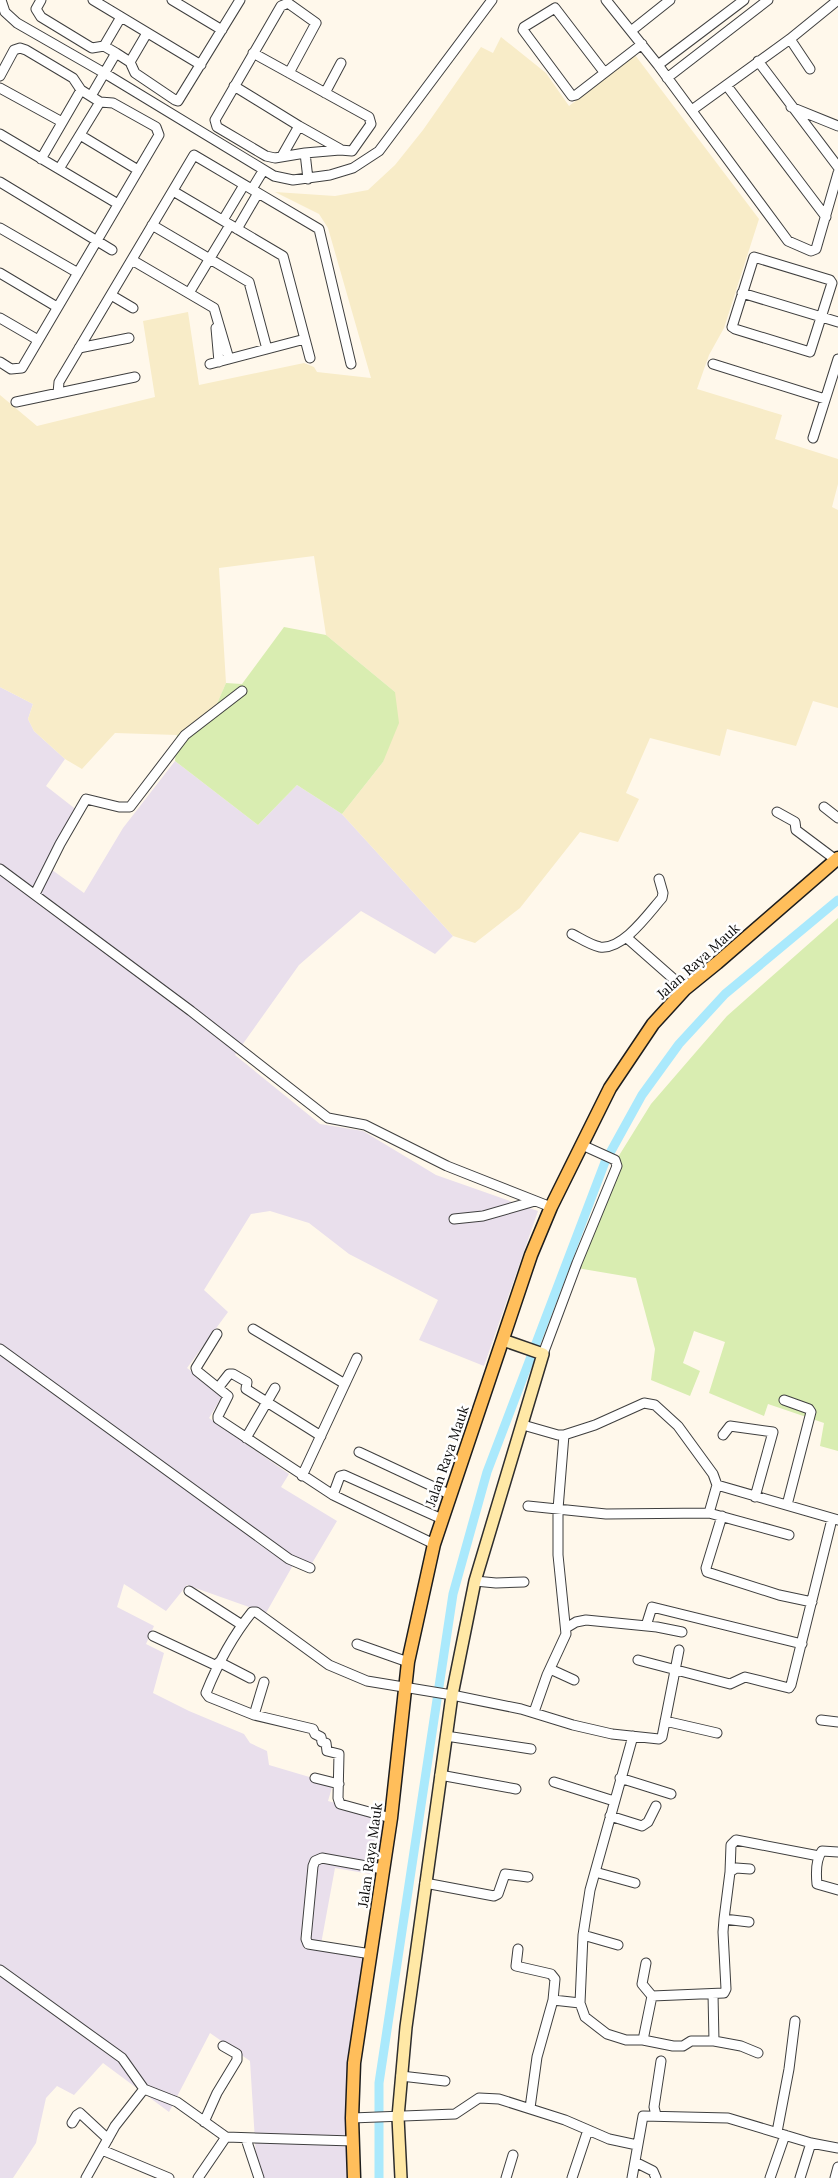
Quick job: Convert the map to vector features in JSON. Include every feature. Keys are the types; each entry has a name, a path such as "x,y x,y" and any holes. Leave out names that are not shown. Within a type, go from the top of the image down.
{"main road":[{"name":"Jalan Raya Mauk","path":"354,2178 353,2141 356,2118 354,2063 391,1818 408,1688 408,1662 434,1544 449,1494 507,1341 531,1255 551,1207 585,1146 610,1088 640,1042 670,1003 837,859"}],"street":[{"path":"1,0 5,12 17,22 263,170 293,180 308,179 353,168 379,151 492,0"},
{"path":"41,0 36,9 38,14 92,48 104,46 116,53 130,62 135,73 178,101 240,0"},
{"path":"93,0 201,66"},
{"path":"172,0 222,30"},
{"path":"606,0 692,110 788,241 814,251 838,174"},
{"path":"658,65 744,0"},
{"path":"667,78 768,0"},
{"path":"692,110 727,86 838,0"},
{"path":"631,31 665,2"},
{"path":"253,53 289,73 325,93 369,117 371,124 352,151 340,150 305,153 275,158 266,156 217,127 215,120 234,86 253,53 281,6 288,3 316,22 289,73"},
{"path":"604,72 555,8 524,27 523,30 572,96 576,96 604,72 642,44"},
{"path":"104,46 120,17"},
{"path":"130,62 147,34"},
{"path":"790,38 810,68"},
{"path":"0,76 14,50 20,48 73,78 81,90 100,102 114,103 156,127 159,131 159,135 22,368 11,369 0,362"},
{"path":"90,96 106,74 116,53"},
{"path":"758,61 838,167"},
{"path":"325,93 341,63"},
{"path":"234,86 340,150"},
{"path":"727,86 826,217"},
{"path":"0,88 62,122"},
{"path":"41,158 81,90"},
{"path":"59,169 100,102"},
{"path":"791,107 838,126"},
{"path":"282,156 299,126"},
{"path":"0,134 118,204"},
{"path":"80,135 138,170"},
{"path":"305,153 308,179"},
{"path":"58,393 59,382 194,155 319,229 351,364"},
{"path":"190,293 263,170"},
{"path":"0,182 112,250"},
{"path":"230,225 251,189"},
{"path":"172,191 283,256 310,358"},
{"path":"152,225 249,282 267,349"},
{"path":"0,228 78,273"},
{"path":"757,257 830,280 832,282 822,317 810,352 735,329 732,323 752,259 757,257"},
{"path":"132,260 214,308 229,359"},
{"path":"0,273 57,307"},
{"path":"742,293 838,322"},
{"path":"111,295 133,308"},
{"path":"214,308 214,363 305,339"},
{"path":"0,318 38,340"},
{"path":"79,348 128,338"},
{"path":"813,438 838,361"},
{"path":"713,364 826,398"},
{"path":"16,402 135,376"},
{"path":"34,894 86,799 119,807 130,806 185,735 242,691"},
{"path":"824,807 838,818"},
{"path":"777,812 795,822 796,830 837,859"},
{"path":"0,869 191,1011 328,1118 365,1125 447,1166 551,1207"},
{"path":"572,934 599,946 613,946 626,938 662,898 663,893 659,879"},
{"path":"626,938 685,989"},
{"path":"401,2178 396,2117 424,1884 446,1736 449,1694 475,1581 523,1425 540,1353 617,1166 617,1162 612,1158 585,1146"},
{"path":"454,1219 482,1216 535,1201"},
{"path":"254,1329 345,1384"},
{"path":"217,1334 196,1368 197,1371 229,1396 218,1419 333,1495 434,1544"},
{"path":"507,1341 540,1353"},
{"path":"0,1349 288,1559 310,1568"},
{"path":"302,1476 358,1358"},
{"path":"218,1388 232,1373 246,1382 246,1389 321,1436"},
{"path":"246,1438 275,1388"},
{"path":"784,1400 809,1409 811,1412 787,1504"},
{"path":"523,1425 564,1435 595,1425 630,1408 649,1403 678,1426 713,1474 717,1485 709,1513"},
{"path":"723,1435 730,1426 773,1432 755,1497"},
{"path":"534,1712 563,1642 566,1628 558,1555 558,1509 564,1435"},
{"path":"359,1452 449,1494"},
{"path":"333,1495 340,1476 344,1475 442,1518"},
{"path":"638,1660 730,1684 745,1677 789,1688 835,1520 787,1504 755,1497 717,1485"},
{"path":"528,1506 606,1514 709,1513 789,1535"},
{"path":"722,1516 706,1568 707,1572 779,1595 812,1602"},
{"path":"475,1581 496,1583 524,1582"},
{"path":"189,1592 242,1626"},
{"path":"646,1626 652,1607 802,1644"},
{"path":"391,1818 342,1805 338,1802 339,1754 327,1751 326,1743 322,1742 321,1737 315,1734 313,1729 254,1715 207,1695 206,1693 218,1664 252,1612 256,1612 329,1665 367,1681 449,1694 534,1712 573,1725 659,1739 662,1736 678,1650"},
{"path":"566,1628 576,1622 586,1620 682,1632"},
{"path":"153,1636 250,1678"},
{"path":"356,1644 408,1662"},
{"path":"550,1670 574,1680"},
{"path":"254,1715 264,1682"},
{"path":"821,1720 838,1722"},
{"path":"665,1721 717,1733"},
{"path":"446,1736 531,1750"},
{"path":"633,1736 595,1872 583,1935 580,2003 585,2017 607,2034 626,2040 643,2040 673,2046 683,2046 691,2041 714,2041 741,2046 758,2053"},
{"path":"440,1775 516,1789"},
{"path":"315,1778 339,1784"},
{"path":"620,1778 671,1794"},
{"path":"554,1782 614,1801"},
{"path":"610,1816 642,1826 648,1822 656,1806"},
{"path":"652,1996 724,1993 726,1989 724,1918 730,1872 731,1845 736,1840 819,1856"},
{"path":"838,1852 822,1851 816,1869 817,1884 838,1890"},
{"path":"371,1954 308,1944 306,1939 313,1866 315,1861 322,1858 383,1869"},
{"path":"730,1872 736,1868 750,1869"},
{"path":"595,1872 635,1883"},
{"path":"424,1884 494,1896 498,1894 506,1873 528,1877"},
{"path":"724,1918 749,1922"},
{"path":"583,1935 618,1945"},
{"path":"518,1949 516,1966 554,1975 553,2000 537,2057 530,2108"},
{"path":"646,1963 642,1984 652,1996"},
{"path":"0,1970 122,2058 144,2089 177,2102 226,2137 353,2141"},
{"path":"713,1994 714,2041"},
{"path":"643,2040 652,1996"},
{"path":"553,2000 580,2003"},
{"path":"770,2178 781,2134 796,2021"},
{"path":"204,2122 217,2093 237,2060 237,2054 223,2046"},
{"path":"656,2115 654,2107 661,2061"},
{"path":"401,2076 446,2081"},
{"path":"86,2178 115,2126 144,2089"},
{"path":"356,2118 455,2114 479,2098 499,2099 530,2108 610,2139 638,2145"},
{"path":"72,2123 80,2113 108,2139"},
{"path":"632,2178 642,2117 656,2115 728,2118 811,2143 838,2148"},
{"path":"572,2178 588,2130"},
{"path":"198,2178 226,2137"},
{"path":"246,2138 260,2178"},
{"path":"800,2178 811,2143"},
{"path":"102,2150 169,2178"},
{"path":"506,2178 513,2155"},
{"path":"635,2162 653,2171 656,2178"},
{"path":"835,2178 838,2166"}],"shaded area":[{"path":"501,37 546,73 569,106 635,55 759,219 724,328 709,355 697,389 782,415 775,439 838,459 838,484 832,507 838,510 838,708 813,701 796,746 727,729 720,756 650,738 626,793 639,799 618,842 580,832 520,908 475,943 453,936 342,814 383,762 395,692 326,635 314,556 219,568 226,683 212,715 177,735 115,733 82,769 65,759 34,731 28,719 33,704 0,687 0,395 37,426 155,397 143,321 188,312 199,385 304,363 314,367 317,372 371,378 328,228 319,214 275,192 335,196 368,190 395,165 423,130 481,47 493,53"},
{"path":"0,687 33,704 28,719 34,731 65,759 46,786 78,811 48,867 84,893 123,828 175,761 258,825 297,785 342,814 453,936 435,954 361,911 299,965 235,1055 320,1124 363,1131 436,1175 538,1211 484,1366 419,1340 438,1300 349,1254 309,1223 270,1211 251,1214 204,1290 228,1312 187,1368 223,1395 209,1418 289,1474 281,1487 337,1521 311,1565 297,1558 266,1613 187,1585 166,1611 124,1584 117,1607 154,1626 146,1644 164,1653 153,1693 189,1711 244,1734 250,1743 267,1751 269,1765 333,1784 328,1801 386,1817 376,1875 335,1868 321,1944 371,1950 349,2178 262,2178 256,2157 250,2061 210,2033 169,2112 103,2063 74,2095 57,2086 46,2098 36,2143 13,2178 0,2178"}],"green space":[{"path":"284,627 326,635 395,692 399,723 383,762 342,814 297,785 258,825 175,761 177,735 212,715 226,683 242,684"},
{"path":"838,918 838,1451 820,1446 824,1423 768,1404 764,1416 709,1393 725,1342 694,1331 683,1363 700,1371 690,1396 651,1380 655,1349 636,1278 571,1267 615,1162 651,1104 727,1016"}],"waterway":[{"path":"379,2178 379,2083 453,1594 487,1472 605,1162 642,1095 679,1044 725,994 838,900"}]}
